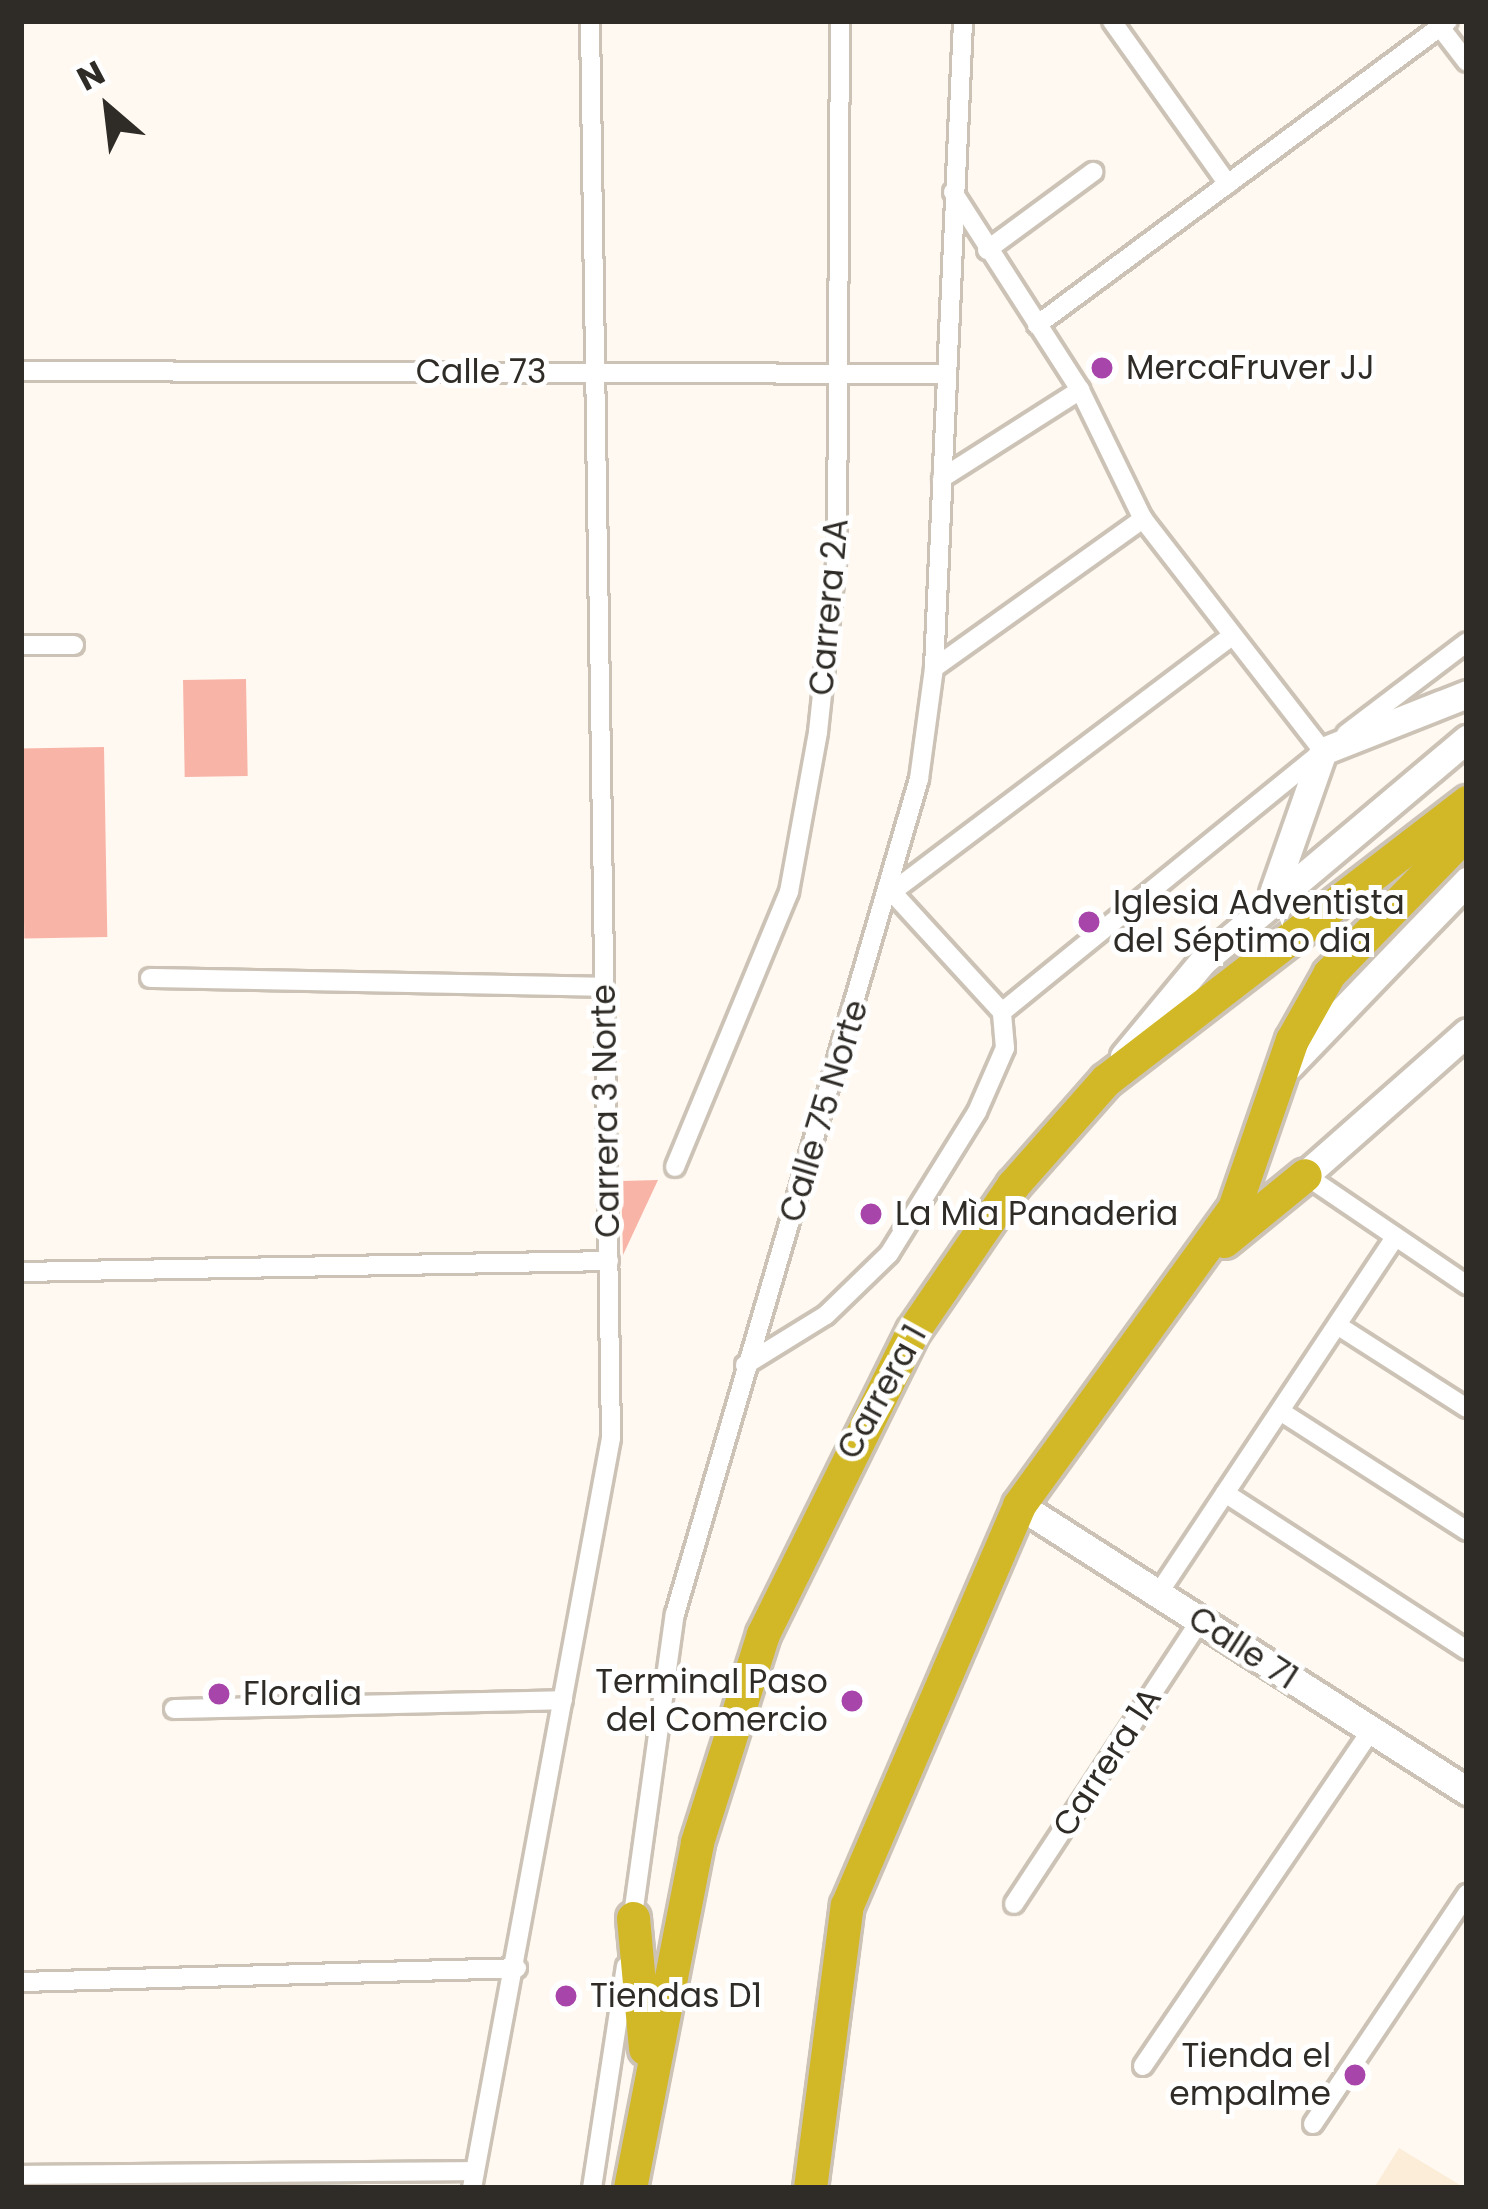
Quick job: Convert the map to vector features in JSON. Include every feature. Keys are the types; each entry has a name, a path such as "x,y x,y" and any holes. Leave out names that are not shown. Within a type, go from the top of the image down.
{"highway":[{"name":"Carrera 1","path":"630,2188 650,2104 697,1842 804,1542 913,1330 1013,1185 1106,1080 1467,802"},
{"path":"810,2186 847,1905 1018,1505 1094,1389 1200,1262 1234,1208 1278,1078 1329,974 1467,832"},
{"path":"1200,1262 1305,1175"},
{"path":"633,1918 650,2104"}],"street":[{"name":"Carrera 3 Norte","path":"474,2180 517,1968 611,1438 590,21"},
{"name":"Carrera 2A","path":"675,1167 789,892 829,646 838,374 840,21"},
{"name":"Calle 75 Norte","path":"592,2188 675,1614 745,1365 892,892 934,668 941,374 963,21"},
{"path":"1112,21 1228,184"},
{"path":"1036,326 1444,24 1467,62"},
{"path":"988,250 1093,172"},
{"path":"952,190 1080,390 1143,519 1229,638 1323,752"},
{"name":"Calle 73","path":"21,370 941,374"},
{"path":"942,478 1080,390"},
{"path":"934,668 1143,519"},
{"path":"745,1365 826,1315 889,1254 977,1112 1005,1048 1002,1012 892,892 1229,638"},
{"path":"1002,1012 1467,642"},
{"path":"21,645 74,645"},
{"path":"1323,752 1467,694"},
{"path":"1106,1080 1174,993 1265,907 1438,774 1467,739"},
{"path":"1265,907 1294,854 1323,752"},
{"path":"1278,1078 1467,881"},
{"path":"150,978 604,987"},
{"path":"1467,1032 1305,1175 1467,1285"},
{"path":"1158,1594 1395,1237"},
{"path":"21,1272 609,1261"},
{"path":"1337,1324 1467,1408"},
{"path":"1280,1411 1467,1531"},
{"path":"1225,1493 1467,1650"},
{"name":"Calle 71","path":"1018,1505 1465,1785"},
{"name":"Carrera 1A","path":"1014,1904 1200,1621"},
{"path":"174,1709 563,1700"},
{"path":"1143,2066 1371,1730"},
{"path":"1313,2124 1467,1894"},
{"path":"21,1982 517,1968"},
{"path":"21,2175 474,2180"}],"shaded area":[{"path":"246,679 248,776 185,777 183,680"},
{"path":"104,747 107,937 24,938 21,748"},
{"path":"658,1180 623,1255 621,1181"},
{"path":"1399,2148 1465,2188 1374,2188"}],"place":[{"name":"MercaFruver JJ","path":"1102,368"},
{"name":"Iglesia Adventista del Séptimo dia","path":"1089,922"},
{"name":"La Mìa Panaderia","path":"871,1214"},
{"name":"Floralia","path":"219,1694"},
{"name":"Terminal Paso del Comercio","path":"852,1701"},
{"name":"Tiendas D1","path":"566,1996"},
{"name":"Tienda el empalme","path":"1355,2075"}]}
